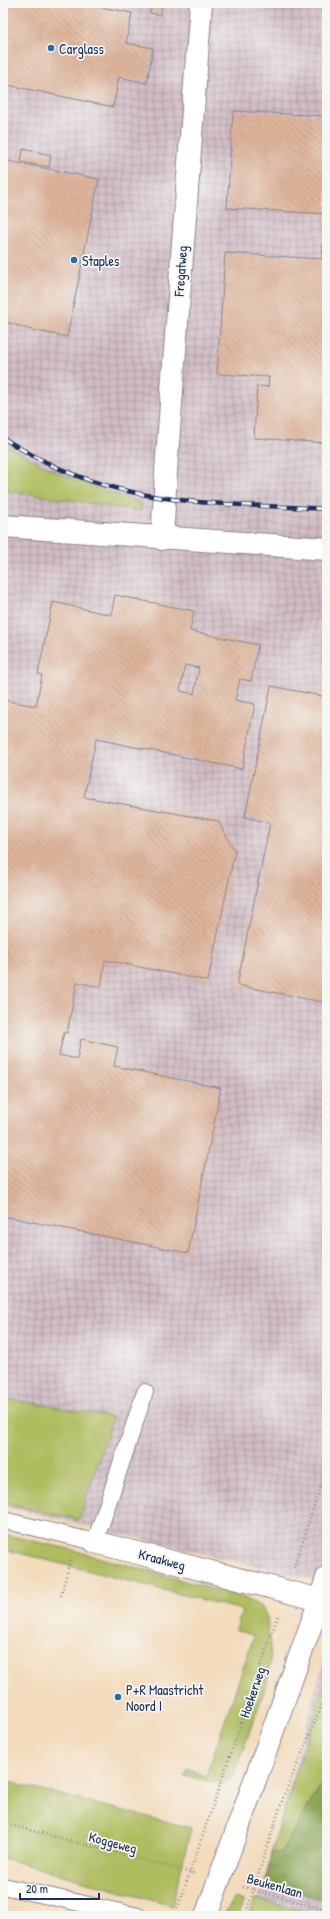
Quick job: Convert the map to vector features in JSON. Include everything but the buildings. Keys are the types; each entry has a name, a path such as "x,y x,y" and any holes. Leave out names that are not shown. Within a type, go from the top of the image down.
{"street":[{"name":"Fregatweg","path":"162,539 168,434 201,3"},
{"path":"3,526 162,539 327,549"},
{"name":"Kraakweg","path":"85,1540 324,1601"},
{"path":"206,1916 218,1880 324,1601 327,1578"}],"lane":[{"path":"85,1540 145,1392"},
{"name":"Kraakweg","path":"3,1520 85,1540"},
{"path":"3,1886 132,1915"}],"path":[{"name":"Hoekerweg","path":"174,1916 286,1592 327,1466"},
{"path":"61,1596 85,1540"},
{"path":"245,1916 252,1889 283,1798 327,1693"},
{"name":"Koggeweg","path":"3,1823 189,1871 218,1880"},
{"name":"Beukenlaan","path":"218,1880 327,1910"}],"shaded area":[{"path":"3,3 327,3 327,1583 3,1506"},
{"path":"327,1649 327,1916 254,1916"}],"green space":[{"path":"3,444 65,476 142,504 141,511 3,490"},
{"path":"3,1398 113,1417 79,1520 3,1503"},
{"path":"3,1534 69,1549 245,1598 262,1607 267,1618 271,1655 267,1683 234,1775 225,1784 184,1776 188,1768 206,1776 254,1636 236,1630 242,1610 3,1549"},
{"path":"327,1676 327,1780 324,1780 280,1854 271,1852"},
{"path":"3,1780 191,1828 172,1906 3,1858"},
{"path":"324,1780 327,1780 327,1901 266,1883 271,1852 280,1854"},
{"path":"235,1898 244,1901 239,1916 223,1916"},
{"path":"255,1898 317,1916 249,1916"}],"railway":[{"path":"3,438 45,462 74,475 104,485 144,495 222,504 327,509"}],"place":[{"name":"Carglass","path":"51,48"},
{"name":"Staples","path":"74,260"},
{"name":"P+R Maastricht Noord I","path":"118,1697"}]}
